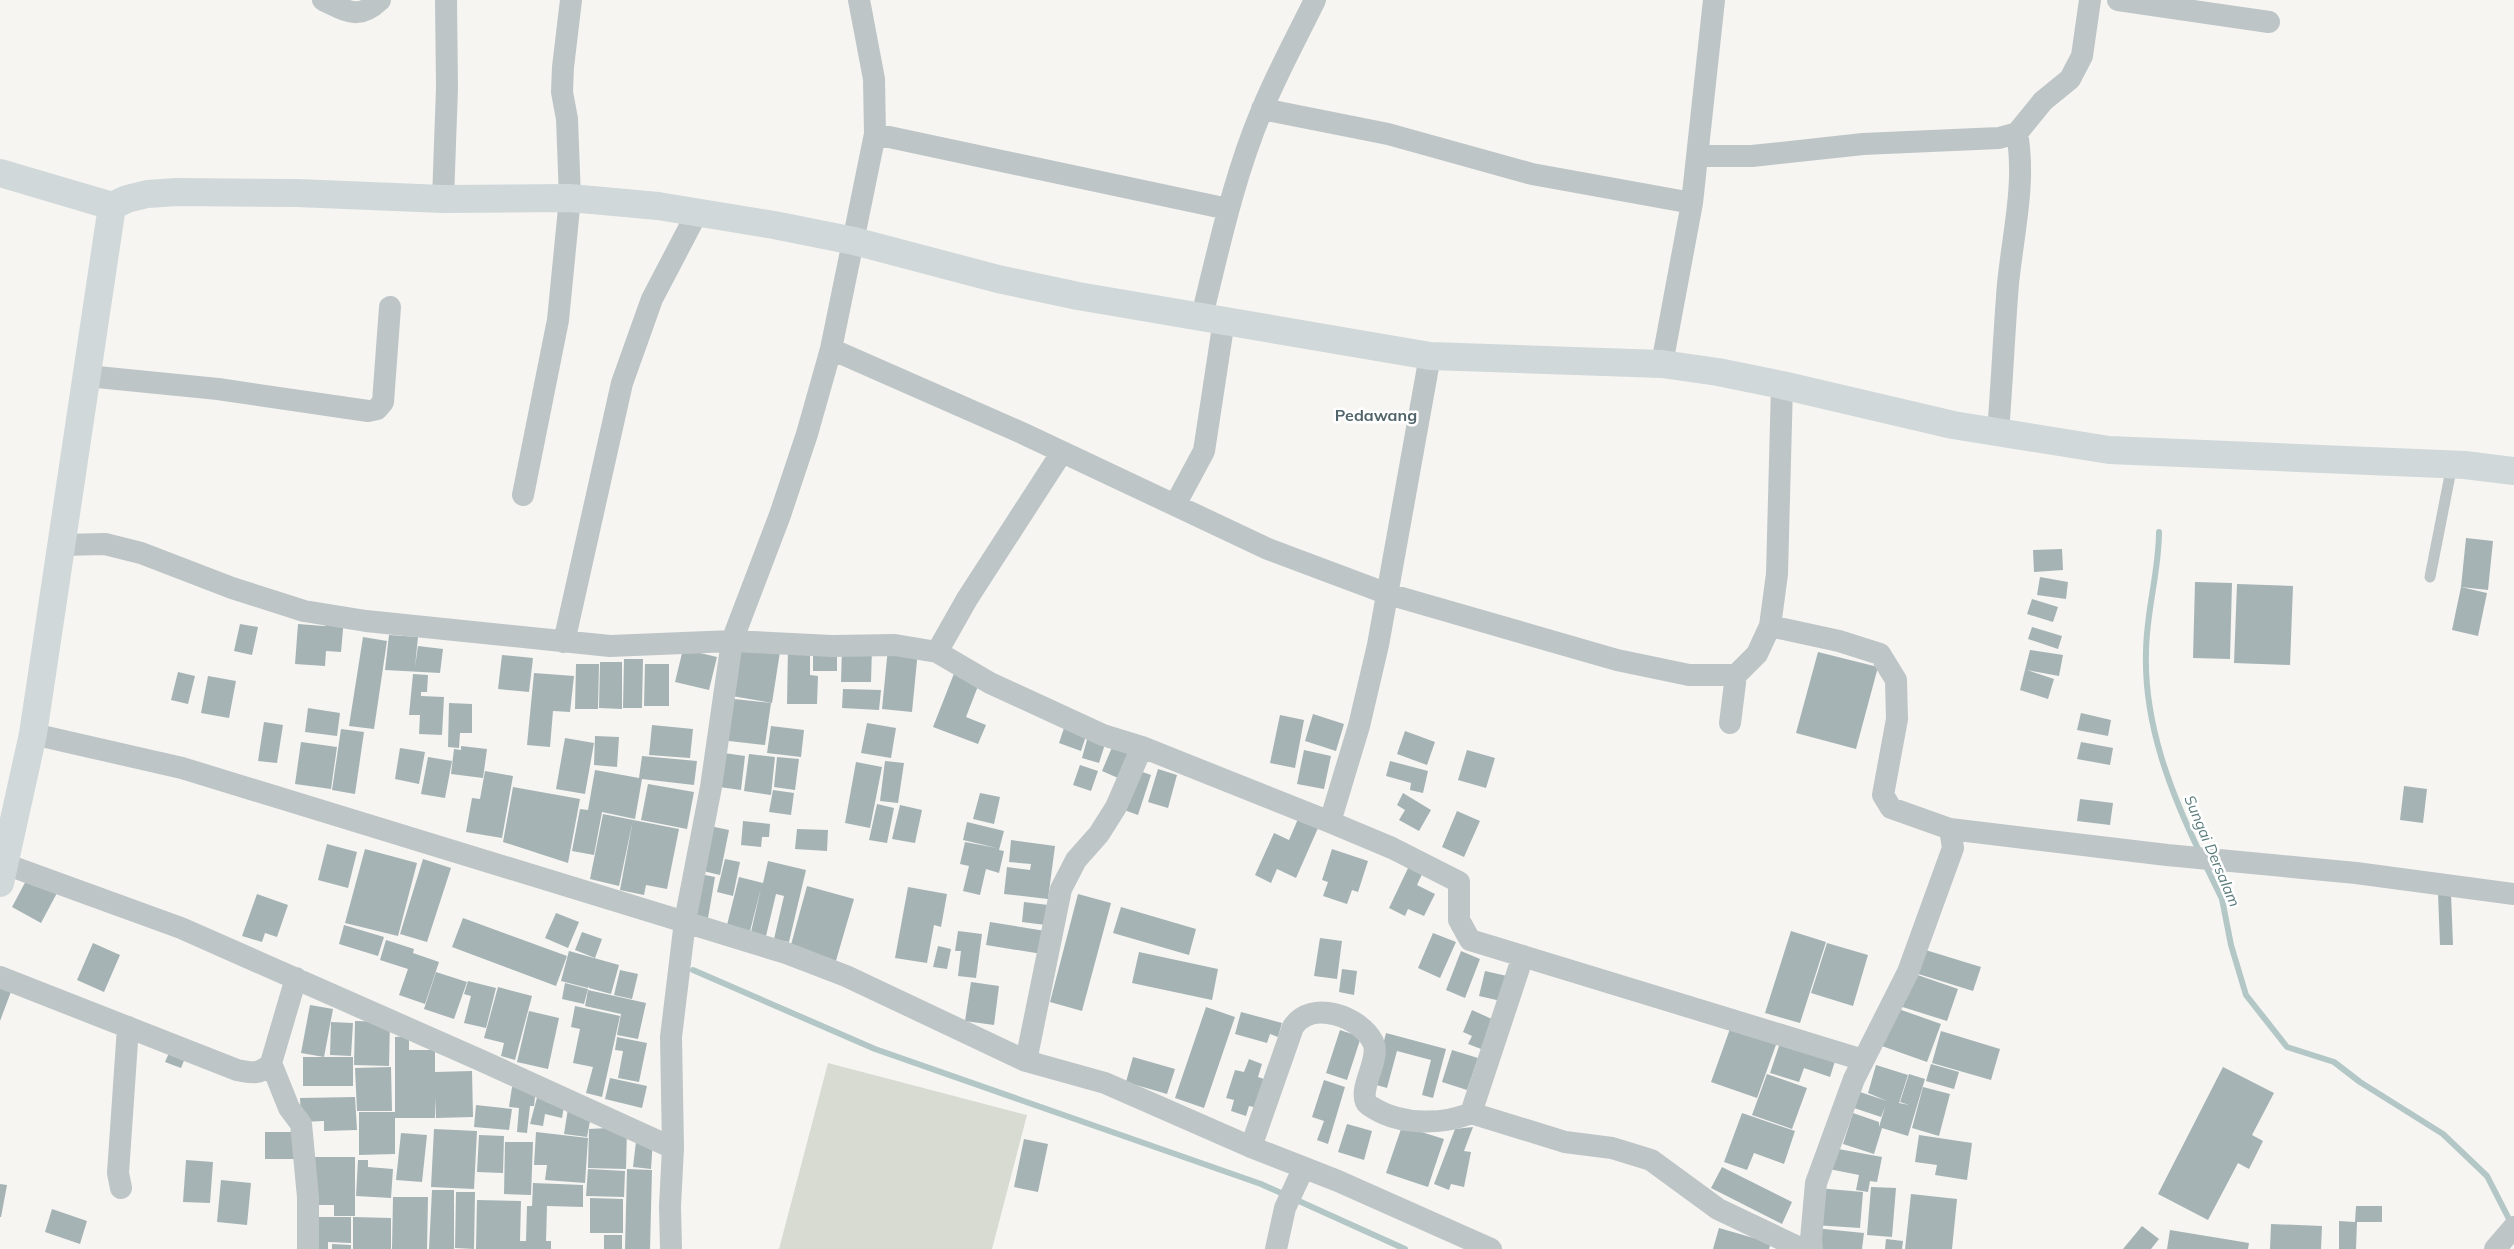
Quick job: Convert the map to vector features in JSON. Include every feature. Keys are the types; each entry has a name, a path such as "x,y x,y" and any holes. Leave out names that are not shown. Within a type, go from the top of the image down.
{"street":[{"path":"323,0 348,12 359,13 368,10 380,0"},
{"path":"443,199 446,0"},
{"path":"523,495 554,346 570,198 567,119 562,92 571,0"},
{"path":"671,1249 673,1148 671,1038 685,921 711,787 732,642 808,434 831,349 875,134 874,79 859,0"},
{"path":"1175,505 1204,451 1213,318 1228,209 1262,109 1315,0"},
{"path":"1662,364 1692,203 1714,0"},
{"path":"1698,156 1752,156 1863,144 1999,138 2017,133 2043,101 2070,79 2082,56 2090,0"},
{"path":"2118,0 2269,22"},
{"path":"1262,109 1388,134 1532,174 1692,203"},
{"path":"1998,432 2008,284 2020,190 2021,157 2017,133"},
{"path":"875,134 1228,209"},
{"path":"0,173 112,206 127,199 147,194 177,192 297,193 443,199 570,198 698,211 854,241 1069,294 1430,356 1662,364 1718,372 1782,385 1953,425 2109,450 2452,465 2514,471"},
{"path":"112,206 33,734 2,873 181,928 673,1148"},
{"path":"564,642 622,383 652,299 698,211"},
{"path":"87,376 218,389 368,411 377,409 383,402 390,307"},
{"path":"831,349 1062,452 1268,548 1388,594 1617,660 1689,675 1736,675"},
{"path":"1330,822 1359,726 1388,594 1430,356"},
{"path":"1730,723 1736,675 1757,654 1770,626 1777,574 1782,385"},
{"path":"937,652 966,599 1062,452"},
{"path":"60,545 105,544 141,553 232,588 304,611 366,620 610,646 732,642 832,646 895,645 937,652 990,683 1103,735 1142,747 1330,822 1392,848 1459,882 1459,920 1470,940 1863,1060"},
{"path":"1770,626 1839,641 1880,654 1896,680 1897,719 1883,795 1891,808 1950,829 2167,855 2356,873 2514,894"},
{"path":"33,734 182,768 786,952 846,976 1026,1061 1105,1083 1251,1147 1300,1176 1338,1181 1492,1249"},
{"path":"1026,1061 1061,889 1076,860 1099,834 1116,807 1142,747"},
{"path":"1812,1249 1811,1239 1816,1182 1863,1060 1908,972 1953,848 1950,829"},
{"path":"1471,1113 1523,956"},
{"path":"0,976 237,1070 256,1074 264,1070 271,1063 296,978"},
{"path":"1251,1147 1293,1027 1304,1015 1319,1013 1339,1016 1357,1023 1374,1044 1375,1054 1365,1097 1370,1106 1387,1116 1430,1121 1454,1118 1471,1113 1565,1142 1612,1148 1651,1160 1718,1209 1802,1249"},
{"path":"121,1188 118,1173 128,1027"},
{"path":"271,1063 289,1108 302,1124 308,1197 308,1249"},
{"path":"1276,1249 1285,1208 1300,1176"}],"lane":[{"path":"2430,577 2452,465"}],"shaded area":[{"path":"828,1063 1027,1115 992,1249 779,1249"}],"building":[{"path":"2466,538 2493,541 2488,590 2461,587"},
{"path":"2062,549 2063,570 2034,572 2033,550"},
{"path":"2040,577 2068,582 2066,599 2037,595"},
{"path":"2195,582 2232,583 2230,659 2193,658"},
{"path":"2237,584 2293,586 2290,665 2234,663"},
{"path":"2461,587 2487,593 2478,636 2452,630"},
{"path":"2032,599 2058,607 2053,622 2027,614"},
{"path":"344,618 341,652 326,651 325,666 295,664 298,624 324,626"},
{"path":"240,624 258,627 252,655 234,651"},
{"path":"2032,627 2062,636 2058,649 2028,639"},
{"path":"389,635 418,637 415,667 418,646 443,649 440,673 385,670"},
{"path":"363,637 387,641 374,729 349,726"},
{"path":"734,644 780,652 772,703 726,695"},
{"path":"788,647 810,647 810,675 818,676 817,704 787,704"},
{"path":"813,648 837,648 837,671 813,671"},
{"path":"842,648 872,648 871,682 841,682"},
{"path":"888,648 918,650 912,712 882,709"},
{"path":"683,649 717,657 709,690 675,682"},
{"path":"2030,650 2063,655 2059,676 2027,670 2054,679 2048,699 2020,690"},
{"path":"1818,652 1878,667 1856,749 1796,733"},
{"path":"502,655 533,658 529,692 498,689"},
{"path":"624,659 643,659 642,708 623,708"},
{"path":"600,662 622,662 622,709 599,708"},
{"path":"576,664 599,664 598,709 575,709"},
{"path":"645,664 669,664 669,706 644,706"},
{"path":"955,671 980,681 966,717 986,725 978,744 933,727"},
{"path":"178,672 195,676 188,704 171,700"},
{"path":"534,673 574,676 570,712 553,711 550,747 527,745"},
{"path":"413,674 428,675 427,692 421,692 421,696 444,697 442,735 419,734 420,715 409,715"},
{"path":"208,676 236,681 229,718 201,713"},
{"path":"843,689 881,690 879,710 842,708"},
{"path":"725,698 771,703 765,745 720,740"},
{"path":"449,703 472,704 472,733 460,733 459,748 448,747"},
{"path":"308,708 340,713 337,736 305,732"},
{"path":"2081,713 2111,720 2108,736 2077,730"},
{"path":"1313,714 1344,724 1336,751 1305,741"},
{"path":"1280,715 1304,720 1295,768 1270,763"},
{"path":"264,722 283,725 277,763 258,761"},
{"path":"867,723 896,728 891,758 861,753"},
{"path":"652,725 693,729 690,758 649,755"},
{"path":"771,726 804,730 801,757 767,753"},
{"path":"1064,728 1086,736 1081,751 1059,743"},
{"path":"341,729 364,732 355,794 332,790"},
{"path":"1405,731 1435,742 1427,765 1397,754"},
{"path":"595,736 619,737 617,767 594,765"},
{"path":"1088,736 1106,741 1099,763 1082,758"},
{"path":"565,738 594,743 585,794 556,789"},
{"path":"301,742 337,747 331,789 295,784"},
{"path":"2081,742 2113,748 2110,765 2077,759"},
{"path":"1113,745 1129,752 1118,778 1102,771"},
{"path":"461,746 487,749 483,778 451,774 454,749 461,750"},
{"path":"400,748 425,752 419,784 395,779"},
{"path":"1304,750 1331,756 1324,789 1297,784"},
{"path":"1467,750 1495,758 1486,788 1458,780"},
{"path":"717,752 745,756 741,790 712,786"},
{"path":"749,754 775,757 771,795 744,791"},
{"path":"642,756 697,761 694,785 642,779 635,819 602,812 594,855 572,851 580,809 588,810 595,770 639,778"},
{"path":"428,757 452,761 445,798 421,794"},
{"path":"777,757 799,759 795,790 774,787"},
{"path":"885,761 904,763 898,803 880,801"},
{"path":"1390,761 1428,771 1423,793 1410,790 1411,783 1386,776"},
{"path":"856,762 882,767 870,828 845,823"},
{"path":"1080,765 1098,771 1091,791 1073,785"},
{"path":"1158,769 1177,775 1168,808 1148,802"},
{"path":"1137,770 1151,775 1138,815 1124,810"},
{"path":"485,771 513,776 502,838 466,832 472,798 480,799"},
{"path":"648,784 694,792 687,829 641,820"},
{"path":"2404,786 2427,789 2423,823 2400,820"},
{"path":"513,787 580,799 568,863 503,842"},
{"path":"773,790 794,793 791,815 769,812"},
{"path":"980,793 1000,797 994,824 973,819"},
{"path":"1403,793 1431,810 1419,831 1399,820 1405,810 1397,805"},
{"path":"2080,799 2113,803 2110,825 2077,821"},
{"path":"877,804 894,808 887,843 869,840"},
{"path":"900,805 922,810 915,843 892,839"},
{"path":"1457,811 1480,821 1464,857 1442,847"},
{"path":"603,814 633,820 619,886 590,879"},
{"path":"1298,819 1318,828 1296,878 1277,869 1271,883 1255,875 1274,833 1289,840"},
{"path":"633,820 679,829 667,889 646,885 644,895 620,890"},
{"path":"743,821 770,824 769,837 762,837 761,847 741,845"},
{"path":"967,822 1004,831 999,850 1004,851 999,873 986,869 980,895 963,891 969,866 960,864 965,842 997,848 963,840"},
{"path":"705,825 729,830 720,875 695,869"},
{"path":"797,829 828,830 827,851 795,849"},
{"path":"1011,840 1055,846 1048,899 1004,894 1007,867 1030,870 1031,864 1009,862"},
{"path":"327,844 357,852 348,888 318,880"},
{"path":"365,849 417,863 398,936 345,923"},
{"path":"1332,849 1368,861 1358,892 1352,890 1347,904 1323,896 1328,882 1322,880"},
{"path":"423,859 451,868 427,942 400,934"},
{"path":"725,859 740,862 733,896 717,892"},
{"path":"768,861 806,870 789,942 774,939 784,896 776,894 766,936 751,932 761,888 748,939 725,933 739,877 763,883"},
{"path":"1410,864 1424,870 1417,885 1435,894 1424,916 1408,909 1405,916 1389,908"},
{"path":"695,873 715,877 708,918 687,915"},
{"path":"28,877 57,893 41,923 12,907"},
{"path":"807,886 854,899 835,964 789,952"},
{"path":"908,887 947,894 941,927 934,925 927,963 895,958"},
{"path":"2438,893 2451,893 2453,945 2440,945"},
{"path":"257,894 288,905 277,937 265,933 262,942 242,936"},
{"path":"1078,894 1111,903 1082,1011 1050,1002"},
{"path":"1024,902 1048,905 1046,925 1022,922"},
{"path":"1121,907 1196,929 1189,955 1113,933"},
{"path":"556,913 579,922 568,948 545,938"},
{"path":"463,918 567,956 556,986 452,947"},
{"path":"990,922 1045,931 1042,954 986,945"},
{"path":"344,925 384,937 378,956 339,944"},
{"path":"958,931 982,934 976,978 958,976 961,951 955,951"},
{"path":"1791,931 1826,942 1800,1023 1765,1013"},
{"path":"582,932 602,939 595,958 575,950"},
{"path":"1433,933 1456,942 1440,978 1418,968"},
{"path":"1320,938 1342,941 1337,979 1314,976"},
{"path":"386,940 414,949 413,953 439,962 425,1004 399,995 408,969 380,960"},
{"path":"93,943 120,955 104,992 77,980"},
{"path":"1827,943 1868,955 1853,1006 1811,993"},
{"path":"938,946 951,949 947,969 933,967"},
{"path":"1919,948 1981,967 1973,991 1912,972"},
{"path":"569,951 619,965 611,994 589,988 589,986 588,988 561,981"},
{"path":"1461,951 1480,959 1465,998 1446,990"},
{"path":"1139,952 1218,969 1212,1000 1132,983"},
{"path":"1342,969 1357,971 1354,995 1339,992"},
{"path":"620,970 638,974 632,999 614,995"},
{"path":"1485,971 1507,976 1501,1001 1479,996"},
{"path":"436,972 467,982 454,1019 424,1009"},
{"path":"1909,972 1958,989 1947,1021 1893,1004"},
{"path":"468,981 496,988 486,1028 464,1023 471,996 464,994"},
{"path":"971,982 999,986 994,1025 965,1021"},
{"path":"565,983 588,989 584,1004 562,999"},
{"path":"0,985 12,989 0,1021"},
{"path":"498,987 532,996 515,1060 501,1056 504,1043 484,1038"},
{"path":"588,990 646,1003 638,1039 617,1035 621,1014 585,1006"},
{"path":"310,1005 333,1009 324,1057 301,1053"},
{"path":"575,1006 620,1016 602,1097 586,1093 593,1067 573,1063 580,1029 571,1027"},
{"path":"1206,1007 1235,1017 1204,1108 1175,1098"},
{"path":"1893,1007 1941,1024 1927,1062 1879,1045"},
{"path":"1472,1010 1494,1020 1481,1049 1468,1044 1472,1036 1463,1032"},
{"path":"529,1011 559,1018 548,1069 517,1062"},
{"path":"1241,1012 1282,1023 1278,1037 1270,1034 1267,1043 1235,1034"},
{"path":"355,1021 390,1022 389,1066 354,1065"},
{"path":"331,1022 353,1023 351,1056 330,1055"},
{"path":"1731,1026 1777,1042 1757,1098 1711,1082"},
{"path":"1340,1030 1361,1037 1347,1080 1326,1073"},
{"path":"1941,1031 2000,1049 1991,1080 1932,1063"},
{"path":"1386,1033 1446,1049 1433,1098 1422,1095 1431,1060 1397,1051 1387,1088 1373,1084"},
{"path":"409,1036 409,1050 435,1050 435,1072 472,1071 473,1117 436,1118 435,1097 435,1118 395,1118 395,1154 359,1155 359,1112 395,1112 395,1037"},
{"path":"617,1037 647,1043 639,1082 618,1078 623,1051 615,1050"},
{"path":"1781,1040 1836,1058 1830,1077 1804,1068 1799,1082 1770,1073"},
{"path":"172,1046 187,1053 181,1068 165,1062"},
{"path":"1452,1050 1478,1058 1467,1090 1442,1082"},
{"path":"303,1057 353,1057 353,1086 303,1086"},
{"path":"1133,1057 1175,1069 1167,1094 1126,1082"},
{"path":"1249,1059 1262,1064 1258,1077 1267,1080 1258,1108 1249,1106 1246,1116 1231,1111 1234,1100 1226,1098 1235,1070 1244,1072"},
{"path":"1931,1064 1959,1072 1954,1089 1926,1081"},
{"path":"1876,1065 1908,1075 1899,1103 1909,1105 1900,1102 1909,1074 1925,1079 1908,1136 1882,1128 1874,1154 1843,1144 1853,1113 1879,1122 1879,1127 1885,1107 1881,1117 1845,1105 1851,1089 1887,1101 1868,1093"},
{"path":"391,1067 392,1111 357,1111 355,1068"},
{"path":"2223,1067 2274,1093 2252,1135 2263,1141 2249,1169 2238,1163 2208,1220 2158,1194"},
{"path":"1767,1074 1807,1088 1792,1129 1752,1115"},
{"path":"610,1078 647,1086 642,1108 605,1099"},
{"path":"1324,1080 1345,1087 1328,1144 1317,1140 1324,1121 1312,1117"},
{"path":"512,1087 536,1089 534,1106 530,1106 527,1133 517,1132 519,1108 509,1107"},
{"path":"1923,1087 1950,1094 1939,1136 1912,1128"},
{"path":"539,1090 565,1100 562,1118 545,1114 543,1126 530,1124"},
{"path":"355,1097 357,1130 324,1131 324,1121 301,1122 300,1098"},
{"path":"569,1102 592,1111 587,1137 564,1134"},
{"path":"476,1105 512,1109 509,1130 474,1127"},
{"path":"1742,1113 1795,1131 1784,1164 1754,1153 1747,1170 1724,1162"},
{"path":"1347,1124 1372,1131 1364,1160 1338,1152"},
{"path":"1402,1126 1444,1139 1428,1187 1386,1173"},
{"path":"627,1127 626,1169 588,1168 589,1129"},
{"path":"1473,1127 1464,1151 1471,1152 1464,1187 1451,1184 1449,1190 1434,1184 1455,1129"},
{"path":"434,1129 477,1131 474,1189 431,1187"},
{"path":"265,1132 299,1132 299,1159 265,1159"},
{"path":"536,1132 588,1138 585,1183 545,1180 547,1165 534,1165"},
{"path":"401,1133 427,1135 422,1182 396,1180"},
{"path":"637,1133 653,1139 651,1169 633,1167"},
{"path":"479,1135 504,1136 503,1173 477,1172"},
{"path":"1919,1135 1972,1143 1967,1180 1935,1175 1937,1165 1915,1162"},
{"path":"1024,1139 1048,1144 1038,1192 1014,1187"},
{"path":"505,1142 533,1142 531,1195 504,1194"},
{"path":"1833,1148 1882,1157 1877,1182 1870,1181 1868,1192 1856,1190 1859,1175 1829,1169"},
{"path":"310,1157 355,1157 355,1216 334,1216 334,1205 318,1205"},
{"path":"186,1160 213,1162 210,1203 183,1202"},
{"path":"358,1160 368,1160 368,1167 393,1169 391,1198 356,1196"},
{"path":"1722,1167 1792,1202 1782,1224 1711,1188"},
{"path":"588,1169 625,1171 624,1197 586,1196"},
{"path":"627,1169 652,1170 650,1249 625,1249"},
{"path":"221,1180 251,1183 247,1225 217,1222"},
{"path":"533,1183 583,1185 583,1207 547,1206 546,1241 551,1241 551,1249 476,1249 477,1200 521,1201 520,1241 526,1241 527,1206 532,1206"},
{"path":"0,1184 7,1185 1,1217 0,1217"},
{"path":"1871,1187 1896,1188 1892,1237 1867,1235"},
{"path":"1817,1188 1863,1192 1860,1228 1814,1225"},
{"path":"432,1190 454,1190 454,1249 429,1249"},
{"path":"456,1192 475,1192 474,1249 455,1248"},
{"path":"1911,1194 1957,1199 1952,1249 1905,1249"},
{"path":"393,1197 428,1197 427,1249 392,1249"},
{"path":"590,1198 623,1199 623,1233 590,1233"},
{"path":"2356,1206 2382,1206 2382,1222 2357,1222 2356,1249 2339,1249 2339,1221 2355,1222"},
{"path":"52,1209 87,1221 80,1244 45,1232"},
{"path":"310,1217 351,1217 351,1243 328,1242 328,1249 310,1249"},
{"path":"353,1217 391,1218 391,1249 353,1249"},
{"path":"2271,1224 2322,1226 2321,1249 2270,1249"},
{"path":"2142,1226 2159,1239 2151,1249 2123,1249"},
{"path":"1719,1228 1771,1243 1769,1249 1713,1249"},
{"path":"1814,1228 1864,1233 1862,1249 1817,1249"},
{"path":"2170,1230 2249,1243 2248,1249 2167,1249"},
{"path":"604,1235 622,1235 622,1249 604,1249"},
{"path":"1886,1239 1903,1241 1902,1249 1885,1249"},
{"path":"332,1244 351,1245 351,1249 332,1249"}],"waterway":[{"name":"Sungai Dersalam","path":"2159,532 2146,653 2149,705 2154,731 2169,781 2200,853"},
{"name":"Sungai Dersalam","path":"2205,864 2222,899 2231,945 2246,995 2287,1047 2334,1062 2360,1082 2443,1134 2487,1176 2512,1225"},
{"path":"693,970 875,1049 1261,1184 1405,1249"}],"district":[{"name":"Pedawang","path":"1376,415"}]}
